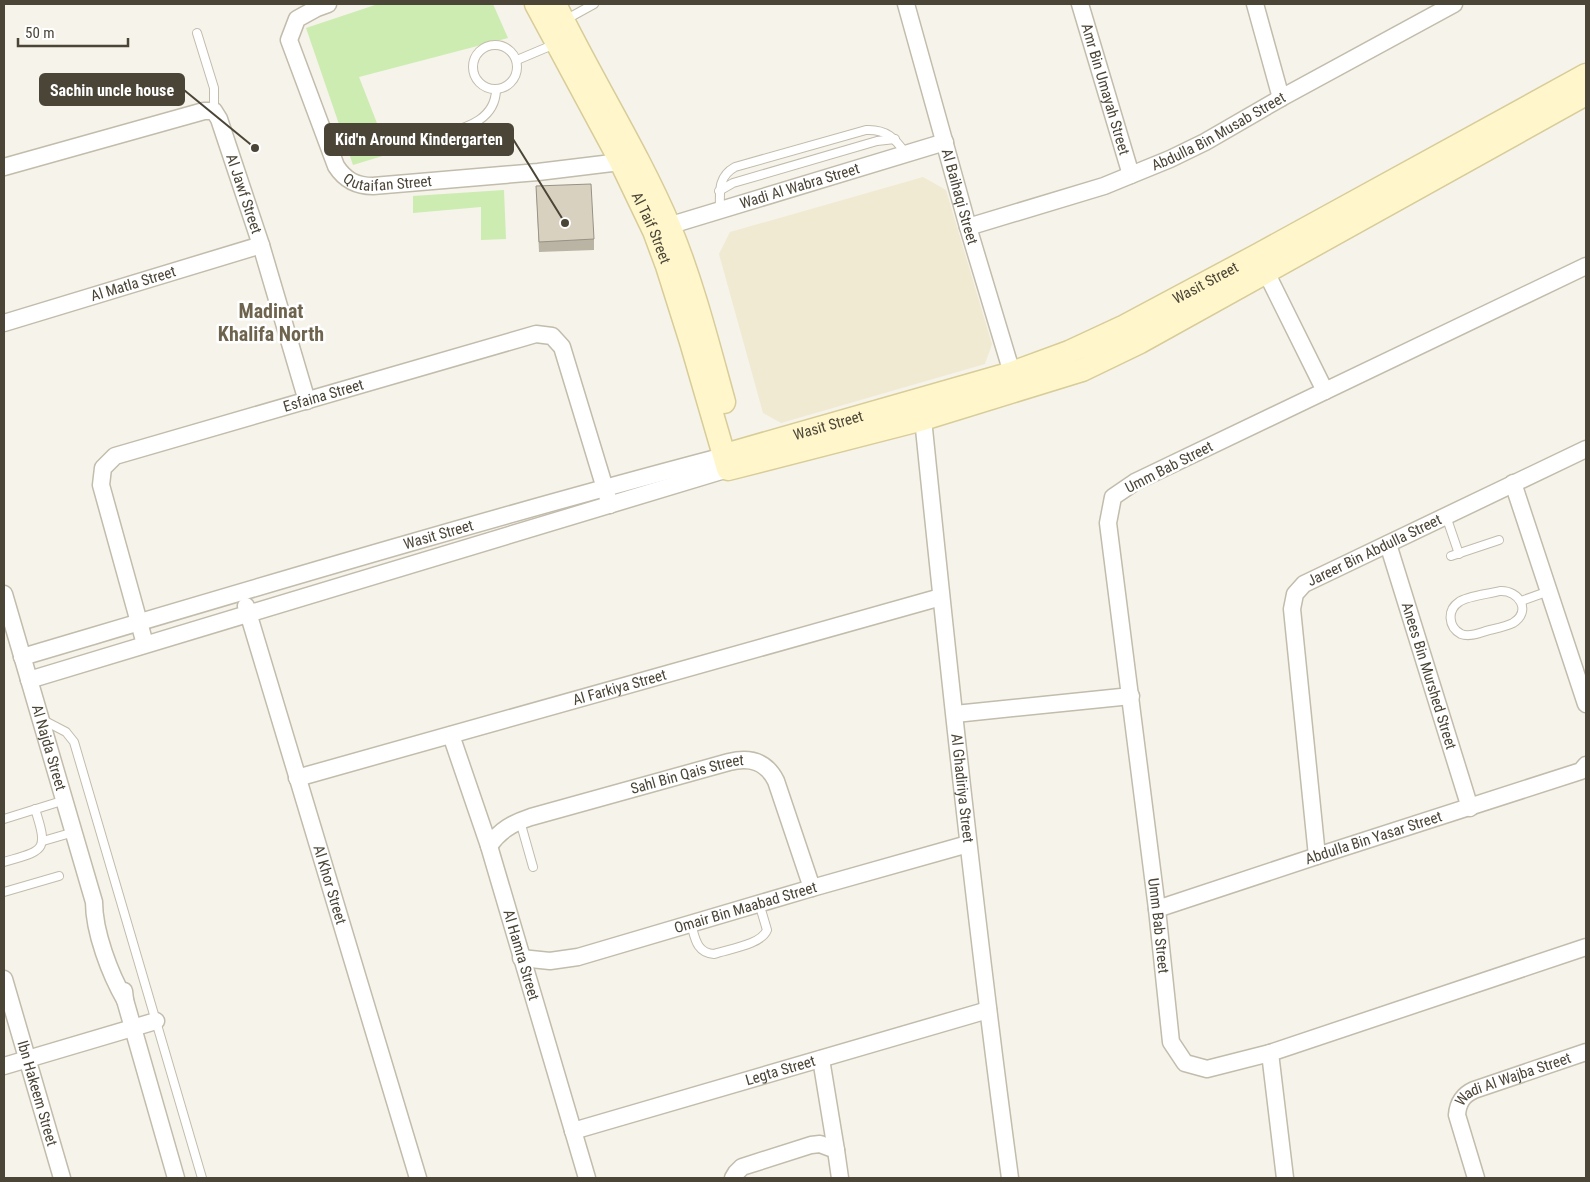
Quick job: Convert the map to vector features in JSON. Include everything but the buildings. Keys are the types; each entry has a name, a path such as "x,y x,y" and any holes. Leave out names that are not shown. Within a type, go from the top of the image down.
{"street":[{"name":"Qutaifan Street","path":"328,4 297,19 289,40 336,166 348,179 364,186 373,186 538,172 602,164 626,155"},
{"name":"Al Taif Street","path":"536,4 557,43 626,155"},
{"name":"Al Baihaqi Street","path":"906,4 968,227 1014,381"},
{"name":"Amr Bin Umayah Street","path":"1080,4 1131,175"},
{"path":"1256,4 1282,98"},
{"name":"Abdulla Bin Musab Street","path":"968,227 1104,186 1205,142 1436,8 1454,4"},
{"name":"Al Taif Street","path":"559,13 661,229 667,266 691,342 733,461"},
{"name":"Wasit Street","path":"1262,263 1586,75"},
{"name":"Wasit Street","path":"22,657 242,591 604,488 733,461 919,410 1014,381 1069,352 1262,263 1586,94"},
{"path":"4,167 204,111 214,111"},
{"name":"Al Jawf Street","path":"214,111 219,119 262,245 307,401"},
{"name":"Wadi Al Wabra Street","path":"661,229 945,142"},
{"name":"Al Matla Street","path":"4,322 262,245"},
{"path":"1262,263 1325,391"},
{"name":"Umm Bab Street","path":"1586,266 1135,482 1113,497 1108,523 1157,909 1171,1042 1185,1063 1207,1069 1270,1053 1586,948"},
{"name":"Esfaina Street","path":"145,644 101,485 103,468 115,456 536,334 552,336 562,347 610,504"},
{"name":"Al Ghadiriya Street","path":"919,410 955,714 968,844 1010,1178"},
{"name":"Jareer Bin Abdulla Street","path":"1317,856 1292,609 1295,594 1304,584 1586,449"},
{"name":"Wasit Street","path":"29,680 610,504 733,461"},
{"path":"1512,483 1586,704"},
{"name":"Anees Bin Murshed Street","path":"1388,544 1470,808"},
{"name":"Al Khor Street","path":"242,591 418,1178"},
{"name":"Al Najda Street","path":"4,594 94,902 108,930 120,971 125,1000 176,1178"},
{"name":"Al Farkiya Street","path":"298,778 941,597"},
{"path":"955,714 1131,696"},
{"name":"Al Hamra Street","path":"451,735 489,846 587,1178"},
{"name":"Sahl Bin Qais Street","path":"489,846 502,831 520,821 734,761 749,759 766,766 776,781 812,888"},
{"name":"Abdulla Bin Yasar Street","path":"1157,909 1581,771 1586,765"},
{"name":"Omair Bin Maabad Street","path":"521,958 550,961 578,958 759,903 968,844"},
{"name":"Ibn Hakeem Street","path":"4,979 26,1060 62,1178"},
{"name":"Legta Street","path":"573,1131 988,1010"},
{"path":"4,1066 156,1021"},
{"name":"Wadi Al Wajba Street","path":"1476,1178 1457,1115 1457,1108 1463,1096 1474,1090 1586,1052"},
{"path":"1270,1053 1285,1178"},
{"path":"821,1059 840,1178"},
{"path":"733,1178 742,1167 811,1145 820,1144 836,1150"}],"lane":[{"path":"559,13 594,4"},
{"path":"197,33 214,88 214,111"},
{"path":"517,60 557,43"},
{"path":"496,45 504,47 512,52 517,60 516,76 504,88 488,89 480,84 475,77 474,59 487,46 496,45"},
{"path":"431,138 480,121 491,111 496,90"},
{"path":"720,210 720,192 723,177 735,167 866,130 883,131 895,138 906,154"},
{"path":"720,192 733,183 877,141 895,138"},
{"path":"1446,516 1455,555 1499,540"},
{"path":"1508,590 1516,594 1521,601 1522,610 1519,618 1512,623 1473,635 1462,634 1454,628 1450,618 1452,608 1460,601 1500,591 1508,590"},
{"path":"1521,601 1548,591"},
{"path":"41,719 66,732 74,742 202,1178"},
{"path":"4,819 65,800"},
{"path":"4,862 38,850 43,841 43,833 35,809"},
{"path":"520,821 533,867"},
{"path":"43,841 74,832"},
{"path":"4,892 59,876"},
{"path":"691,924 696,943 699,948 708,953 714,954 754,942 762,938 767,930 759,903"}],"shaded area":[{"path":"923,177 946,190 992,344 985,364 781,423 763,413 719,254 730,232"}],"green space":[{"path":"378,4 493,4 508,38 359,77 389,154 353,165 306,28"},
{"path":"504,190 506,239 481,240 481,207 413,213 413,196"}],"place":[{"name":"Sachin uncle house","path":"255,148"},
{"name":"Kid'n Around Kindergarten","path":"565,223"}],"district":[{"name":"Madinat Khalifa North","path":"271,322"}]}
